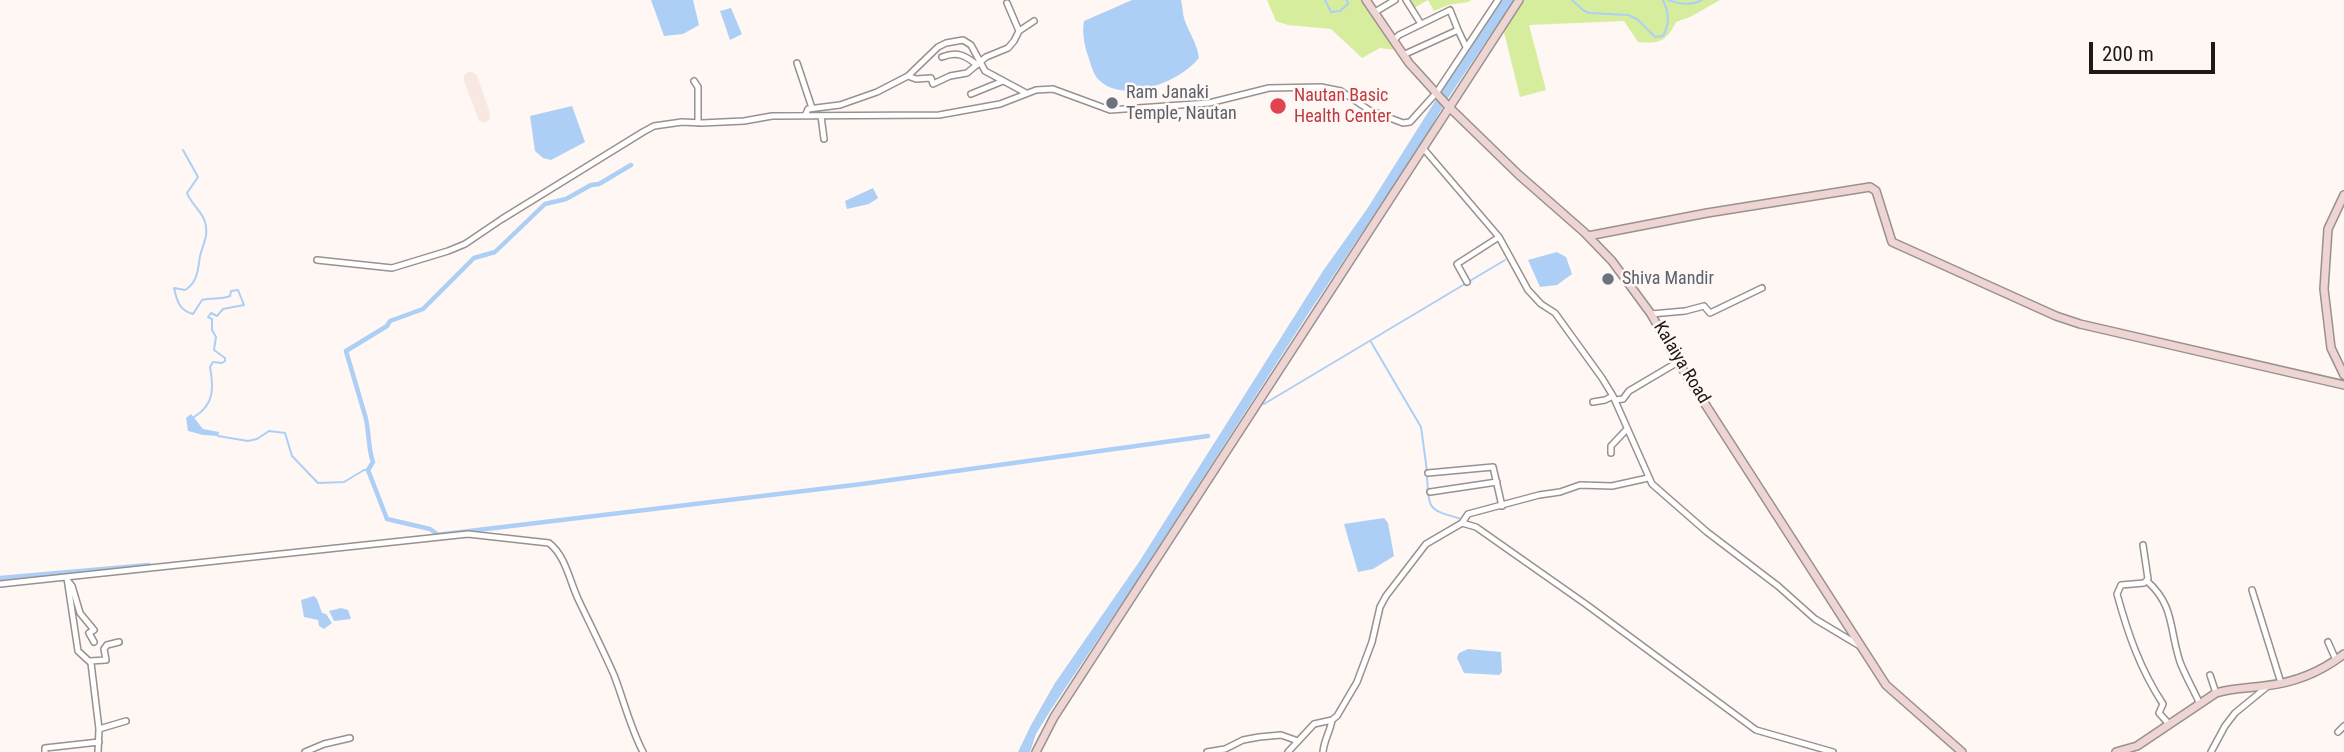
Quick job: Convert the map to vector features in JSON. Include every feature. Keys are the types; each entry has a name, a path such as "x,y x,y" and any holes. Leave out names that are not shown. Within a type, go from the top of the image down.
{"main road":[{"path":"1036,752 1054,717 1423,148 1447,104 1485,55 1519,0"},
{"name":"Kalaiya Road","path":"1367,1 1404,55 1447,104 1612,261 1651,314 1678,362 1886,685 1962,752"},
{"path":"1588,236 1707,213 1870,187 1875,191 1892,242 2056,316 2080,324 2344,385"},
{"path":"2344,195 2328,229 2324,289 2330,348 2344,375"},
{"path":"2116,752 2138,749 2199,702 2216,693 2302,678 2344,653"}],"street":[{"path":"1375,12 1395,0"},
{"path":"1406,0 1421,24"},
{"path":"317,260 392,268 448,251 465,244 654,127 682,122 744,121 772,116 939,115 1000,104 1036,90 1060,91 1110,110 1209,103 1269,88 1321,87 1340,91 1369,110 1403,123 1410,122 1437,92 1498,0"},
{"path":"1007,3 1018,31"},
{"path":"1394,40 1450,10 1466,47"},
{"path":"908,76 916,79 931,78 933,84 950,76 967,73 992,54 1008,48 1018,31 1034,21"},
{"path":"1404,55 1458,30"},
{"path":"805,116 808,109 840,105 908,76 938,47 946,43 968,41 985,71 1026,93"},
{"path":"942,57 955,53 979,64"},
{"path":"797,62 812,108"},
{"path":"694,81 698,87 698,122"},
{"path":"971,94 1003,81"},
{"path":"821,116 824,139"},
{"path":"1423,148 1499,237 1528,290 1541,304 1555,313 1593,364 1614,398 1648,478 1666,498 1778,586 1815,619 1862,647"},
{"path":"1467,282 1457,264 1499,237"},
{"path":"1651,314 1685,311 1704,306 1710,313 1762,288"},
{"path":"1593,402 1614,398 1623,400 1629,391 1678,362"},
{"path":"1611,453 1611,446 1628,429"},
{"path":"1428,473 1493,467 1502,506"},
{"path":"1288,752 1314,724 1332,720 1342,709 1357,682 1372,642 1380,607 1426,544 1468,514 1580,485 1612,486 1648,478"},
{"path":"1430,492 1497,482"},
{"path":"1463,520 1587,605 1756,730 1833,752"},
{"path":"0,584 67,579 468,534 549,543 565,568 614,677 627,717 643,752"},
{"path":"2143,545 2147,582"},
{"path":"67,579 80,612 94,630 89,633 94,642"},
{"path":"67,579 78,651 82,657 90,661 106,660 104,649 107,645 119,642"},
{"path":"2169,724 2159,713 2163,704 2145,677 2129,633 2118,594 2121,585 2147,582 2159,592 2168,609 2180,662 2199,702"},
{"path":"2252,590 2281,682"},
{"path":"2328,642 2336,660"},
{"path":"90,661 99,729 98,752"},
{"path":"2210,675 2216,693"},
{"path":"2211,752 2235,713 2268,686"},
{"path":"1323,752 1332,720"},
{"path":"99,729 126,721"},
{"path":"2337,732 2344,726"},
{"path":"1208,752 1259,737 1281,735 1298,741"},
{"path":"305,752 350,738"},
{"path":"45,752 45,748 99,743"},
{"path":"71,745 72,752"}],"shaded area":[{"path":"470,71 477,75 490,113 486,123 479,121 464,81 464,75"}],"green space":[{"path":"1267,0 1363,0 1396,50 1380,48 1362,58 1331,29 1288,25 1276,21"},
{"path":"1409,0 1428,0 1414,8"},
{"path":"1428,0 1471,0 1434,11"},
{"path":"1522,0 1720,0 1676,22 1665,38 1651,43 1638,42 1624,21 1529,25 1546,90 1520,97 1504,32"}],"water":[{"path":"651,0 693,0 699,25 683,34 664,36"},
{"path":"1132,0 1181,0 1184,18 1199,58 1190,67 1165,82 1150,88 1120,90 1107,86 1095,75 1086,49 1083,25 1084,21"},
{"path":"1499,0 1514,0 1052,708 1036,734 1030,752 1018,752 1055,683 1139,562"},
{"path":"731,8 742,34 730,40 720,11"},
{"path":"572,106 585,142 551,160 543,158 535,151 530,116"},
{"path":"873,188 878,198 869,204 847,209 845,201"},
{"path":"1557,252 1566,257 1572,274 1557,285 1540,287 1528,260"},
{"path":"191,414 203,429 219,432 218,436 188,431 186,418"},
{"path":"1384,518 1388,523 1394,556 1373,569 1358,572 1344,524"},
{"path":"314,596 322,613 326,614 332,623 324,629 319,626 318,620 304,617 301,600"},
{"path":"341,608 348,610 351,619 334,621 329,611"},
{"path":"1468,649 1501,652 1502,672 1499,675 1464,673 1457,658 1459,653"}],"waterway":[{"path":"1325,0 1331,12 1340,11 1348,4 1347,0"},
{"path":"1572,0 1589,13 1628,15 1637,19 1655,37 1663,36 1667,27 1663,0"},
{"path":"1668,0 1685,4 1702,0"},
{"path":"183,150 198,177 187,193 204,218 206,231 195,279 185,290 174,288 178,301 185,310 193,314 202,300 230,296 231,291 238,290 244,305 223,309 217,316 211,313 208,317 212,319 212,330 216,337 214,350 225,358 225,361 213,362 210,367 211,396 206,407 194,417"},
{"path":"437,534 430,529 387,519 368,470 373,462 366,418 346,351 387,326 390,321 423,309 474,258 495,252 545,204 566,199 631,165"},
{"path":"1264,404 1505,260"},
{"path":"1371,342 1421,427 1427,471"},
{"path":"218,436 248,441 269,431 285,433 292,456 318,483 344,482 368,470"},
{"path":"436,535 862,484 1208,436"},
{"path":"1427,476 1432,507 1461,519"},
{"path":"1479,526 1517,553"},
{"path":"0,578 149,565"}],"place":[{"name":"Ram Janaki Temple, Nautan","path":"1112,103"},
{"name":"Nautan Basic Health Center","path":"1278,106"},
{"name":"Shiva Mandir","path":"1608,279"}]}
